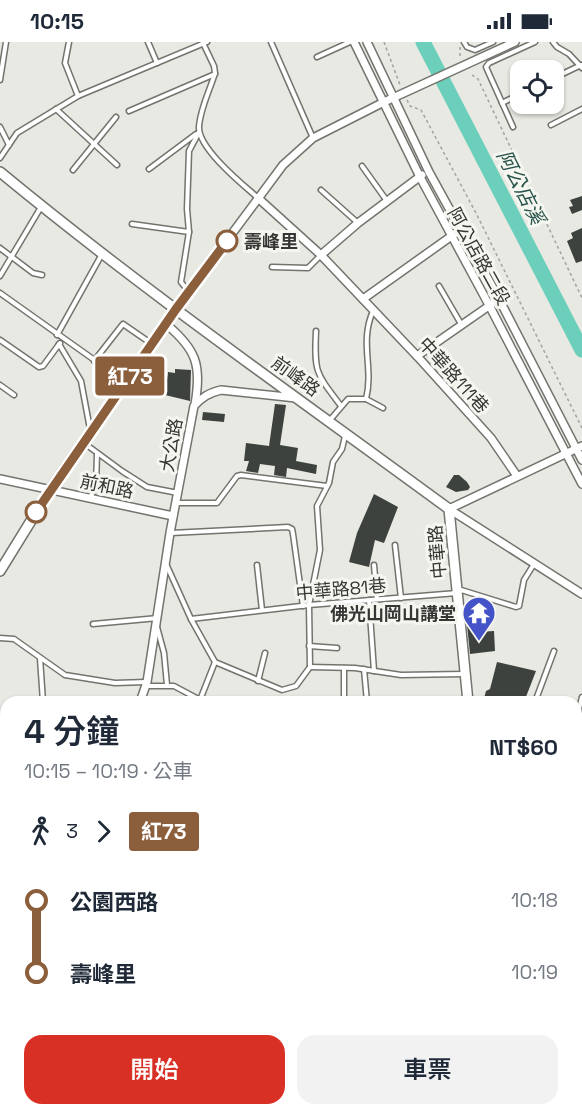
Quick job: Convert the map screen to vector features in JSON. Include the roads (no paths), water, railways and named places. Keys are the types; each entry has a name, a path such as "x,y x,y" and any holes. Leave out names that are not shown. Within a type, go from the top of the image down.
{"main road":[{"name":"前峰路","path":"0,171 41,206 176,309 449,509"},
{"path":"0,571 50,490 176,309"},
{"name":"中華路","path":"449,509 467,696"}],"street":[{"name":"阿公店路二段","path":"352,42 450,235 529,380 582,484"},
{"name":"阿公店路二段","path":"367,42 429,171 579,447 582,460"},
{"path":"176,309 283,165 313,138 404,92 471,64 514,42"},
{"path":"321,255 358,223 429,171"},
{"name":"中華路111巷","path":"258,198 321,255 363,299 491,438 518,476"},
{"path":"363,299 460,230"},
{"path":"417,357 499,299"},
{"path":"166,324 192,351 197,362 198,388 194,406"},
{"path":"529,380 538,375"},
{"name":"大公路","path":"143,696 194,406 211,392 221,390 298,398"},
{"name":"中華路","path":"449,509 579,447"},
{"name":"前和路","path":"0,478 173,516"},
{"name":"前峰路","path":"449,509 582,594"}],"lane":[{"path":"0,80 6,42"},
{"path":"69,42 65,63 78,96"},
{"path":"148,42 157,63"},
{"path":"272,42 313,138"},
{"path":"316,57 352,42"},
{"path":"464,42 467,47 475,50 493,42"},
{"path":"513,127 487,72 487,65 534,42"},
{"path":"553,42 581,66 564,74"},
{"path":"0,158 17,133 78,96 205,43 215,73 199,132 189,151 187,209 189,232 181,282 189,292"},
{"path":"129,111 215,73"},
{"path":"502,104 510,100"},
{"path":"56,109 117,165"},
{"path":"551,125 582,109"},
{"path":"73,170 116,117"},
{"path":"0,127 9,145"},
{"path":"149,169 199,132"},
{"path":"199,132 205,144 230,174 258,198"},
{"path":"362,166 387,201"},
{"path":"321,190 358,223"},
{"path":"0,276 41,206"},
{"path":"132,224 189,232"},
{"path":"0,248 33,273 42,275"},
{"path":"57,335 102,253"},
{"path":"272,267 308,268 321,255"},
{"path":"439,286 461,324"},
{"path":"0,292 57,335 81,381 91,433"},
{"path":"366,399 370,381 365,348 373,310"},
{"path":"94,361 123,324 152,345"},
{"path":"316,331 315,368 321,380 341,406"},
{"path":"0,340 39,367 43,366 61,342"},
{"path":"61,342 125,382"},
{"path":"0,385 14,395"},
{"path":"329,421 348,399 366,399 383,408"},
{"path":"165,562 191,619 215,662 282,690 292,689 310,667 309,605 320,550 317,506 327,486 333,462 342,449 346,433"},
{"path":"84,443 147,487 178,493"},
{"path":"90,498 96,486 97,453"},
{"path":"176,503 217,503 237,476 241,475 327,486"},
{"path":"170,533 288,527 292,529 303,606"},
{"path":"396,545 401,597"},
{"path":"457,591 519,606 524,580 535,564"},
{"path":"257,565 262,610"},
{"path":"374,565 377,599"},
{"name":"中華路81巷","path":"191,619 457,591"},
{"path":"369,600 374,671"},
{"path":"93,624 157,622 164,653 167,685"},
{"path":"0,638 14,639 65,675 115,682 174,686 193,696"},
{"path":"309,646 337,648"},
{"path":"537,696 554,651"},
{"path":"258,681 265,653"},
{"path":"40,658 43,696"},
{"path":"204,696 215,662"},
{"path":"310,667 364,669 401,675 465,674"},
{"path":"344,668 344,696"},
{"path":"364,669 366,696"},
{"path":"93,1116 99,1116"}],"waterway":[{"name":"阿公店溪","path":"423,42 582,350"}],"place":[{"name":"壽峰里","path":"227,241"},
{"name":"佛光山岡山講堂","path":"479,642"}]}
